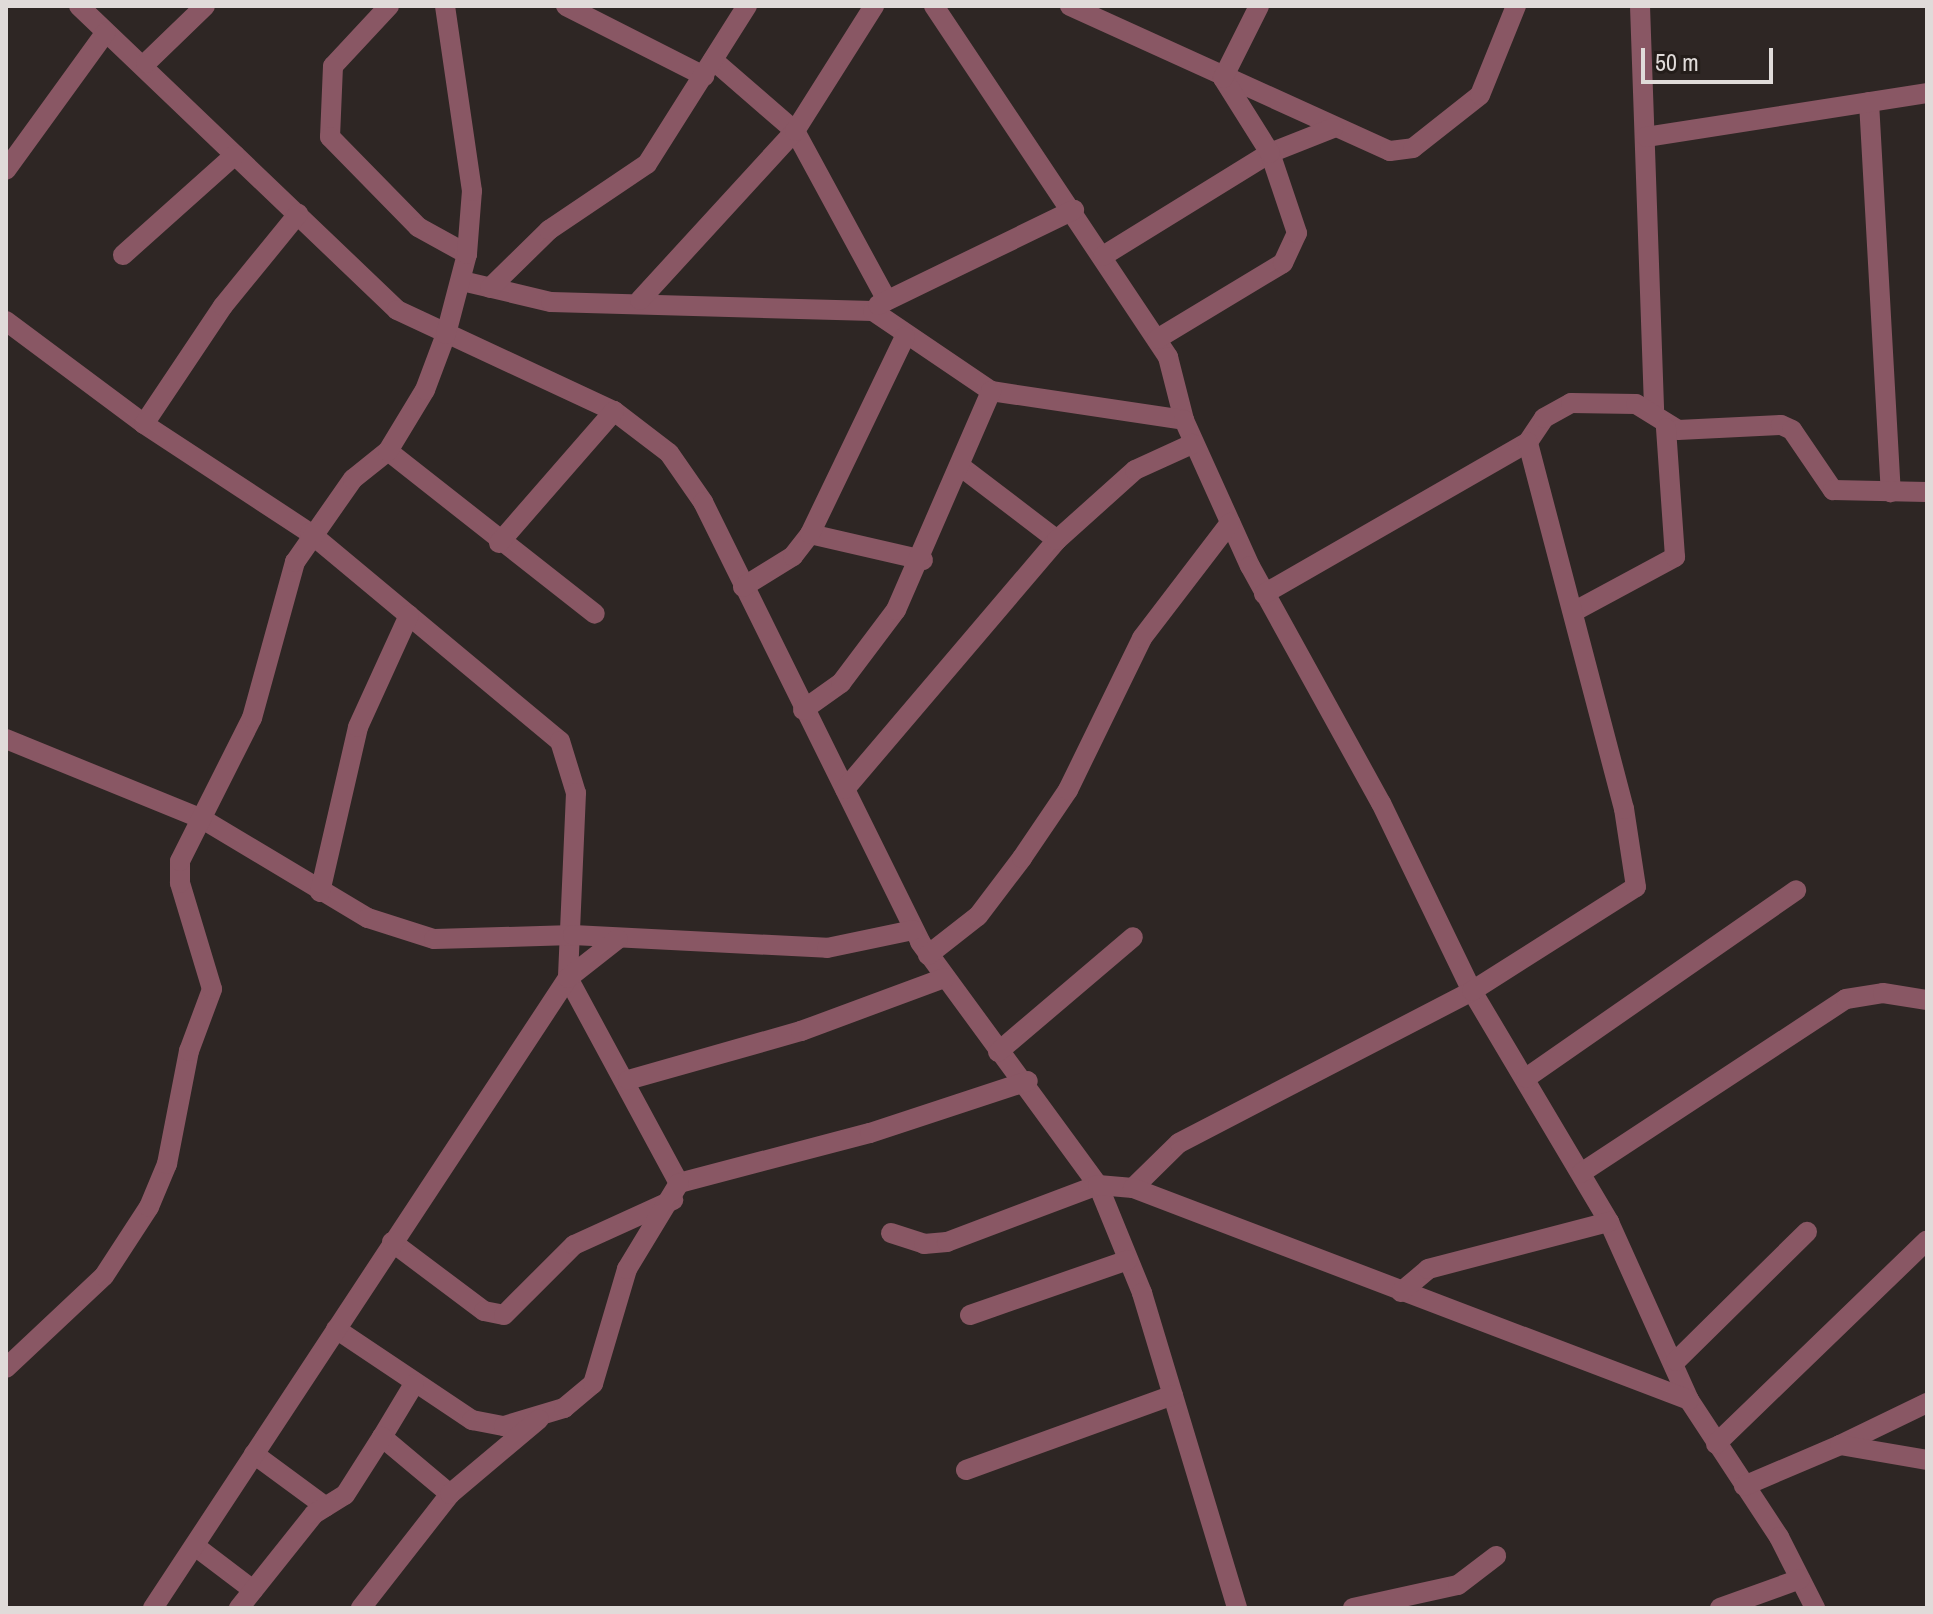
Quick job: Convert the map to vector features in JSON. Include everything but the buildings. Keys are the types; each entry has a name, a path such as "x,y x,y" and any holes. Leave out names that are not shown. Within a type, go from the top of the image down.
{"street":[{"path":"79,6 146,63 235,155 397,310 614,411 669,453 703,502 913,930 998,1052 1028,1081 1098,1185 1128,1260 1173,1395 1237,1608"},
{"path":"146,63 205,6"},
{"path":"389,6 333,66 330,137 418,227 467,254"},
{"path":"6,1368 104,1276 167,1164 189,1051 212,989 180,883 180,861 204,820 252,718 285,587 310,533 353,479 388,451 425,390 446,334 467,254 470,152 445,6"},
{"path":"566,6 709,68 795,131 879,304 905,337 991,391 1184,420"},
{"path":"490,288 549,230 647,164 747,6"},
{"path":"640,300 795,131 874,6"},
{"path":"934,6 1074,210 1157,339 1192,444 1264,594 1381,803 1472,991 1609,1222 1676,1361 1689,1400 1744,1486 1815,1608"},
{"path":"1070,6 1333,128 1390,151 1413,148 1456,121 1480,95 1516,6"},
{"path":"1223,78 1259,6"},
{"path":"1573,612 1675,557 1666,428 1654,409 1640,6"},
{"path":"6,170 106,32"},
{"path":"1157,339 1283,263 1296,221 1270,153 1223,78"},
{"path":"1646,137 1927,93"},
{"path":"1869,102 1891,492"},
{"path":"1103,256 1270,153 1333,128"},
{"path":"123,255 235,155"},
{"path":"462,281 551,302 640,300 689,310 879,304 1074,210"},
{"path":"144,424 223,306 298,214"},
{"path":"6,321 144,424 310,533 560,741 576,793 573,935 568,978 628,1080 676,1192"},
{"path":"743,587 793,556 810,534 905,337"},
{"path":"803,710 863,656 923,560 991,391"},
{"path":"1264,594 1528,442 1544,418 1571,403 1654,409"},
{"path":"499,543 614,411"},
{"path":"1666,428 1781,425 1792,430 1833,490 1927,492"},
{"path":"1133,1188 1179,1143 1472,991 1636,887 1624,809 1528,442"},
{"path":"845,789 1057,540 1135,470 1192,444"},
{"path":"388,451 499,543 595,614"},
{"path":"960,466 1057,540"},
{"path":"928,955 978,916 1022,858 1068,790 1142,638 1230,523"},
{"path":"810,534 923,560"},
{"path":"320,892 358,727 409,615"},
{"path":"6,739 204,820 320,892 434,939 573,935 827,948 913,930"},
{"path":"1526,1078 1796,890"},
{"path":"998,1052 1133,937"},
{"path":"153,1608 568,978 618,939"},
{"path":"628,1080 801,1031 944,978"},
{"path":"1581,1173 1846,999 1883,993 1927,1000"},
{"path":"392,1242 484,1311 504,1315 574,1245 676,1192 1028,1081"},
{"path":"891,1233 924,1244 947,1242 1098,1185 1133,1188 1689,1400"},
{"path":"361,1608 450,1494 546,1413 593,1384 627,1269 676,1192"},
{"path":"1401,1292 1428,1269 1609,1222"},
{"path":"1676,1361 1807,1232"},
{"path":"1716,1444 1927,1240"},
{"path":"970,1315 1128,1260"},
{"path":"336,1329 472,1420 504,1426 546,1413"},
{"path":"239,1608 326,1507 345,1495 414,1384"},
{"path":"966,1470 1173,1395"},
{"path":"1744,1486 1927,1403"},
{"path":"382,1437 450,1494"},
{"path":"1840,1445 1927,1460"},
{"path":"254,1454 326,1507"},
{"path":"195,1546 253,1590"},
{"path":"1353,1608 1458,1585 1496,1556"},
{"path":"1720,1608 1800,1579"}]}
